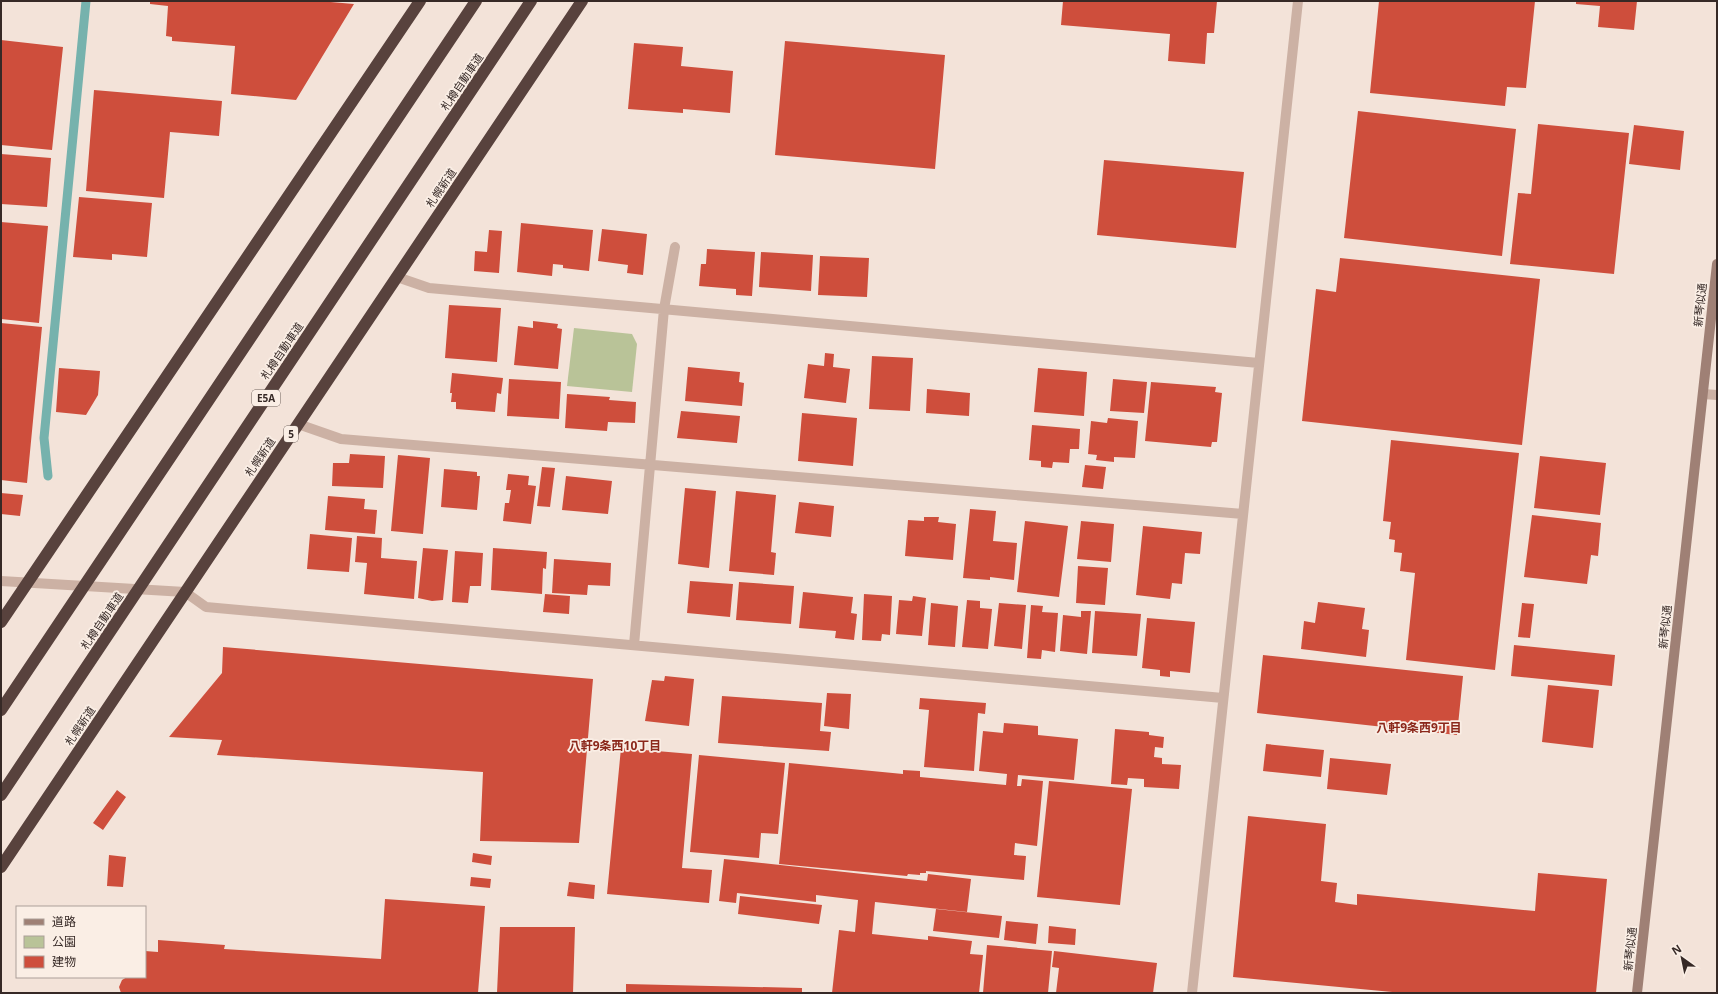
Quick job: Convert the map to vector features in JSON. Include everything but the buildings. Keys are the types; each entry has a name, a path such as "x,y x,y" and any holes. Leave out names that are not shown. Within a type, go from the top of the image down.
{"highway":[{"path":"1,622 420,1"},
{"path":"1,710 476,1"},
{"name":"札樽自動車道","path":"1,796 531,1"},
{"name":"札幌新道","path":"1,867 582,1"}],"street":[{"path":"1192,993 1298,1"},
{"path":"634,645 664,310 675,247"},
{"name":"新琴似通","path":"1637,993 1717,264"},
{"path":"397,277 429,288 1259,363"},
{"path":"1703,394 1717,395"},
{"path":"298,424 341,439 1243,514"},
{"path":"1,581 185,592 206,607 1223,698"}],"green space":[{"path":"574,328 632,334 637,344 632,392 567,386"}],"waterway":[{"path":"48,476 44,438 86,1"}],"district":[{"name":"八軒9条西9丁目","path":"1419,728"},
{"name":"八軒9条西10丁目","path":"615,746"}]}
